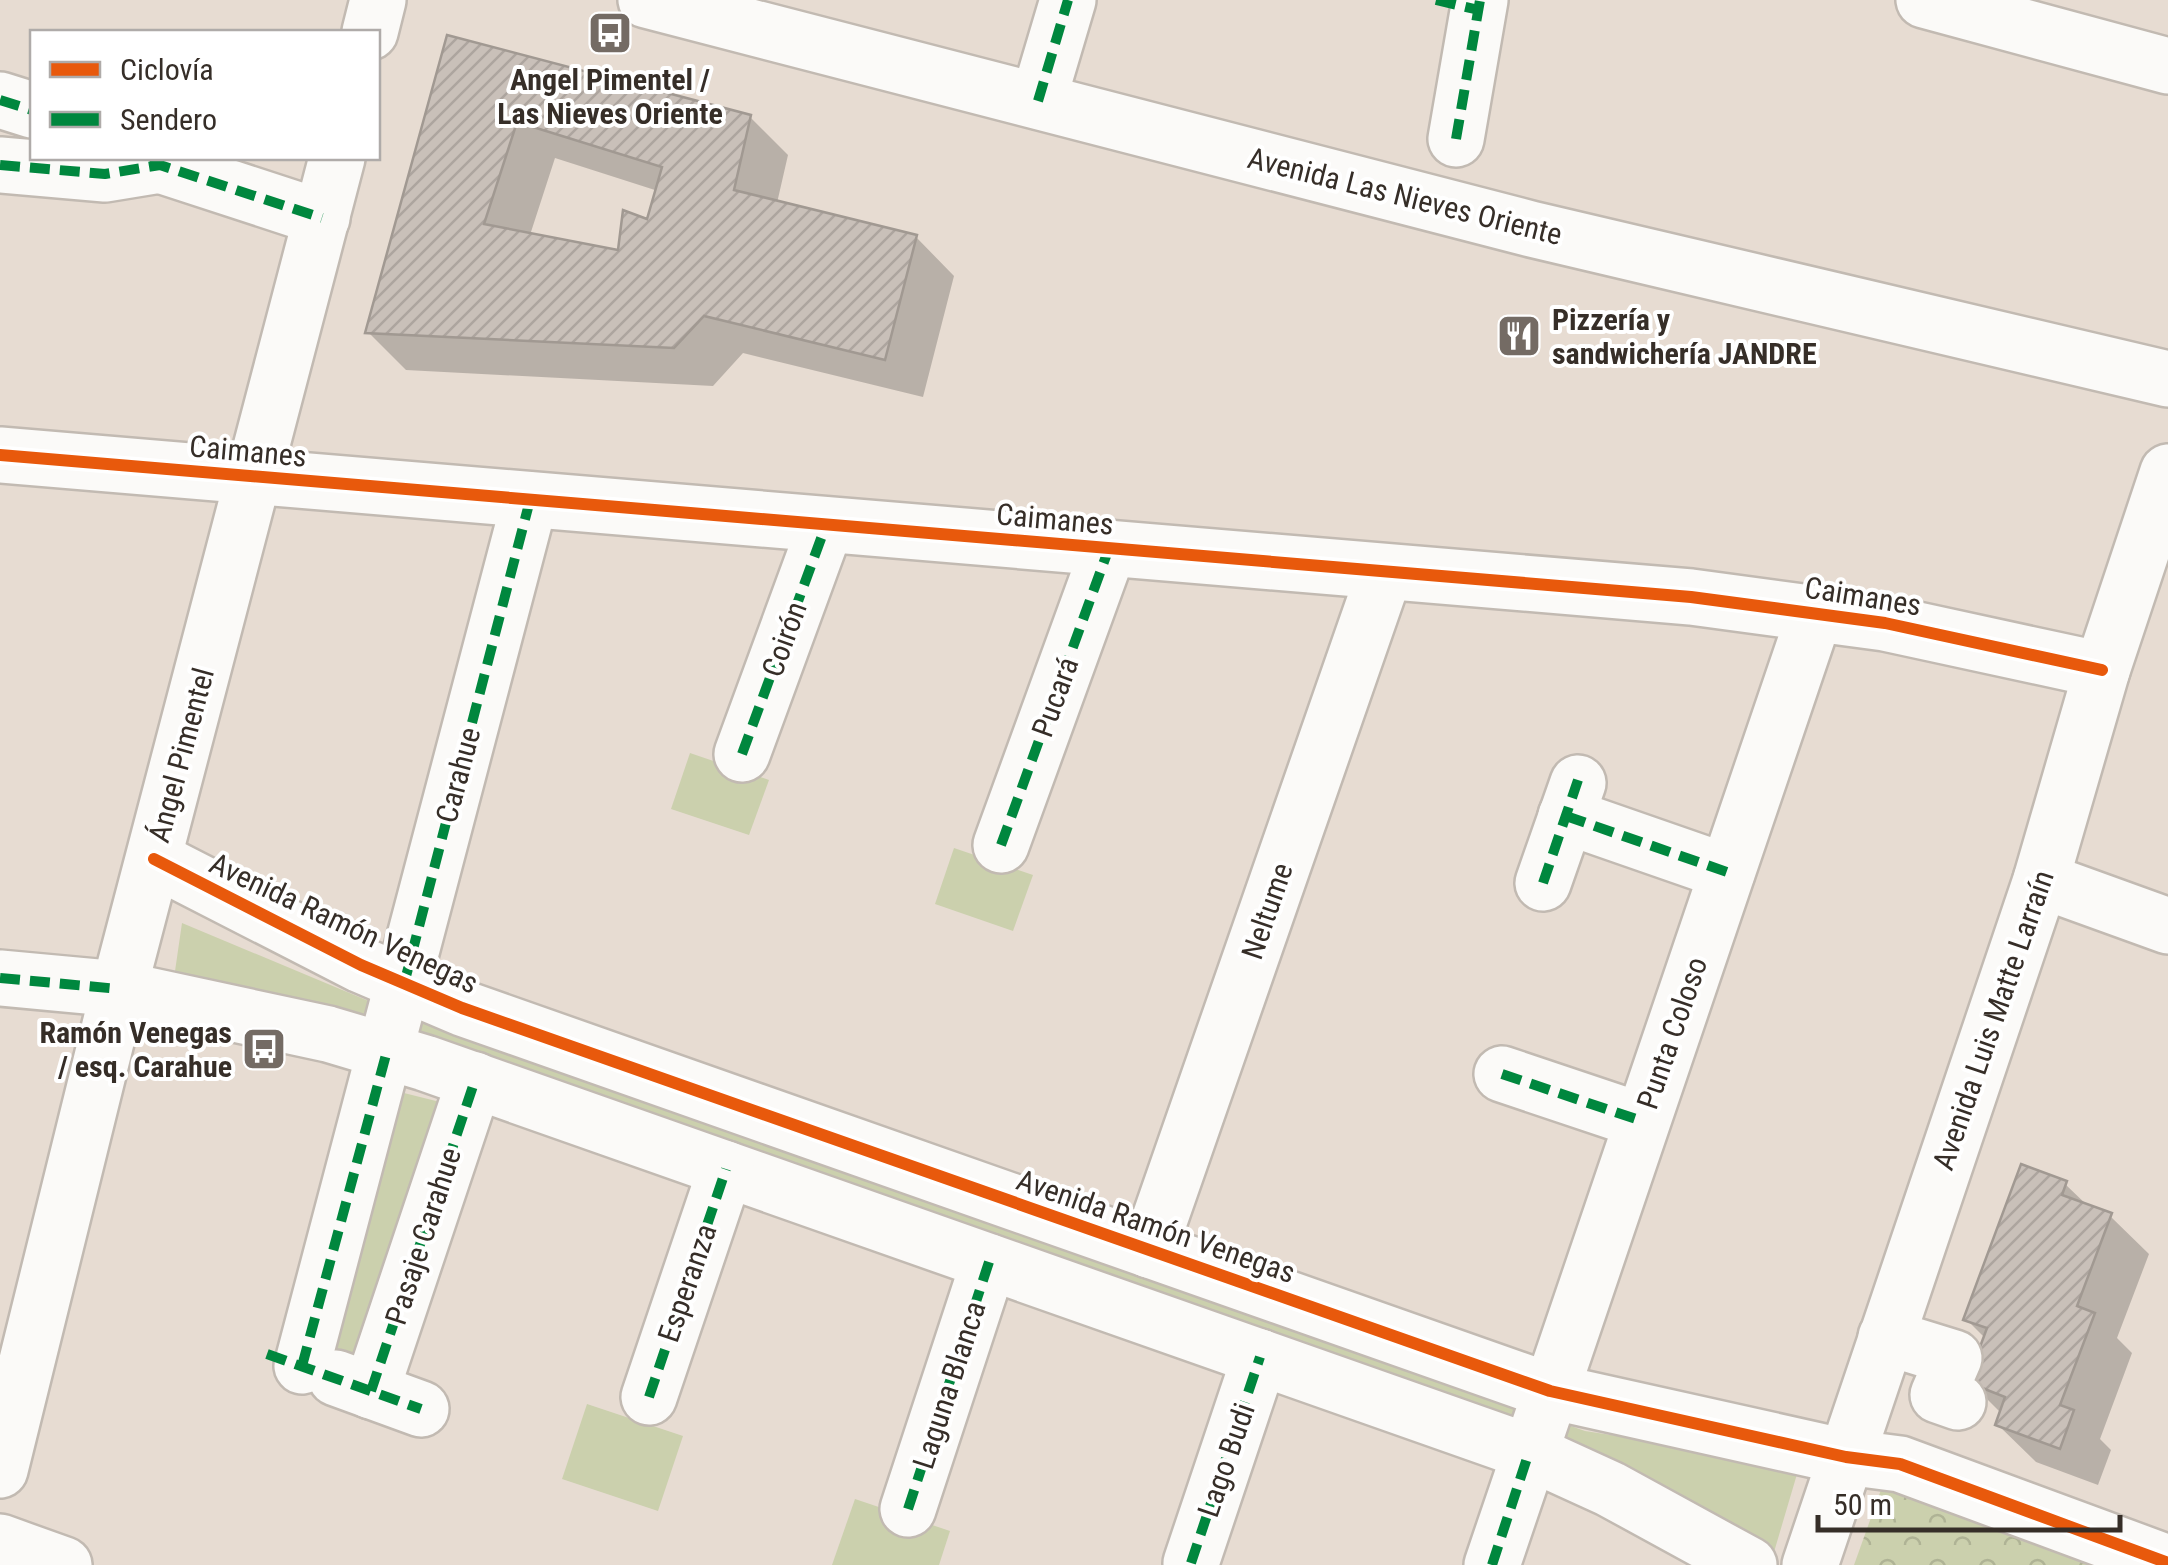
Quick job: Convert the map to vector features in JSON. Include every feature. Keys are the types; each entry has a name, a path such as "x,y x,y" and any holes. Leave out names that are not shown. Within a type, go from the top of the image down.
{"street":[{"path":"370,30 378,0"},
{"name":"Avenida Las Nieves Oriente","path":"646,0 1531,229 2168,379"},
{"path":"1038,101 1068,0"},
{"path":"1924,0 2168,66"},
{"path":"1456,140 1465,3"},
{"path":"0,100 30,109"},
{"name":"Ángel Pimentel","path":"0,1470 119,989 337,160"},
{"path":"0,165 104,174 157,161 322,218"},
{"name":"Caimanes","path":"0,455 1691,598 1952,636 2102,670"},
{"name":"Avenida Luis Matte Larraín","path":"1810,1565 2040,880 2102,670 2168,472"},
{"name":"Carahue","path":"388,1051 530,500"},
{"name":"Coirón","path":"742,754 826,525"},
{"name":"Pucará","path":"1001,846 1109,548"},
{"name":"Neltume","path":"1150,1250 1384,572"},
{"name":"Punta Coloso","path":"1492,1565 1815,614"},
{"path":"1543,884 1572,798 1727,872"},
{"name":"Avenida Ramón Venegas","path":"154,858 404,984 1550,1391 1846,1457 1900,1464 2168,1562"},
{"path":"2040,880 2168,926"},
{"path":"0,978 119,989 278,1022 388,1051 475,1080 1529,1452 1610,1489 1750,1565"},
{"name":"Pasaje Carahue","path":"388,1051 285,1360 396,1400 475,1080"},
{"path":"1502,1074 1642,1120"},
{"name":"Esperanza","path":"649,1397 726,1169"},
{"name":"Laguna Blanca","path":"908,1509 989,1262"},
{"path":"1886,1337 1954,1358 1938,1395 1958,1402"},
{"name":"Lago Budi","path":"1191,1562 1260,1357"},
{"path":"0,1542 64,1565"}],"green space":[{"path":"690,753 769,780 749,835 671,809"},
{"path":"954,848 1033,875 1013,931 935,904"},
{"path":"182,923 371,1002 1585,1431 1800,1464 1774,1552 1585,1448 366,1015 174,978"},
{"path":"404,1093 440,1102 358,1362 331,1355"},
{"path":"587,1404 683,1436 658,1511 562,1479"},
{"path":"1882,1487 2118,1565 1854,1565"},
{"path":"855,1499 950,1531 939,1565 832,1565"}],"building":[{"path":"447,35 751,115 734,190 917,235 885,360 704,316 674,348 365,333","holes":["517,122 662,167 647,219 623,210 618,250 484,224"]},
{"path":"2021,1164 2067,1181 2062,1195 2112,1213 2077,1306 2095,1313 2060,1405 2074,1410 2060,1449 1995,1425 2005,1397 1967,1382 1987,1328 1963,1320"}],"marked path":[{"path":"1038,101 1068,0"},
{"path":"1436,0 1479,10"},
{"path":"1456,139 1480,0"},
{"path":"0,100 30,109"},
{"path":"155,160 160,165 322,218"},
{"path":"0,165 105,174 160,165"},
{"path":"404,984 530,500"},
{"path":"742,754 826,525"},
{"path":"1001,845 1109,548"},
{"path":"1543,883 1578,780"},
{"path":"1566,816 1727,872"},
{"path":"0,978 119,989"},
{"path":"302,1366 387,1051"},
{"path":"1502,1074 1642,1121"},
{"path":"371,1391 475,1080"},
{"path":"649,1397 726,1169"},
{"path":"908,1509 989,1262"},
{"path":"267,1354 421,1409"},
{"path":"1191,1563 1260,1357"},
{"path":"1492,1565 1529,1452"}],"cycle path":[{"path":"0,455 1691,597 1885,623 2102,670"},
{"path":"154,859 361,965 462,1008 1550,1391 1846,1457 1900,1464 2168,1563"}],"place":[{"name":"Angel Pimentel / Las Nieves Oriente","path":"610,33"},
{"name":"Pizzería y sandwichería JANDRE","path":"1519,336"},
{"name":"Ramón Venegas / esq. Carahue","path":"264,1049"}]}
